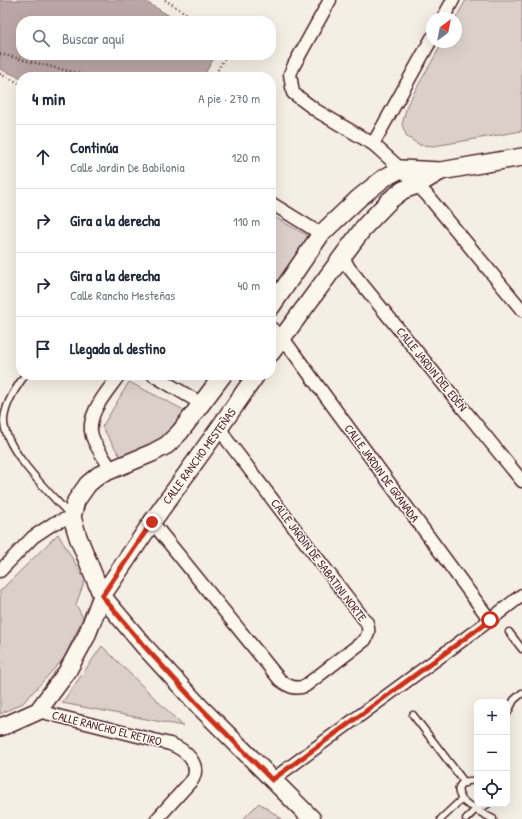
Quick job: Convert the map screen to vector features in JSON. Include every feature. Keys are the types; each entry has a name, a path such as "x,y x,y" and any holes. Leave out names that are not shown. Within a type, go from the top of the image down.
{"street":[{"path":"330,0 294,64 290,74 294,93 317,111 374,144 401,169 427,195 522,310"},
{"path":"446,12 453,0"},
{"path":"374,144 427,48"},
{"path":"276,300 321,234 359,198 384,178 401,169 441,172 522,157"},
{"path":"277,333 343,257 366,226 390,200 403,190 417,185 441,172"},
{"path":"276,205 321,234"},
{"name":"CALLE JARDIN DEL EDÉN","path":"343,257 349,268 522,481"},
{"name":"CALLE JARDIN DE GRANADA","path":"277,333 490,620"},
{"path":"111,469 92,436 90,427 94,413 116,380"},
{"path":"161,380 202,404"},
{"path":"219,380 180,432 167,445 152,453 111,469 99,475 88,484 76,501 72,517 78,537 102,596 144,646 200,707 312,819"},
{"name":"CALLE RANCHO MESTEÑAS","path":"38,711 76,658 102,596 152,522 253,380"},
{"name":"CALLE JARDIN DE SABATINI NORTE","path":"152,522 280,680 287,685 293,688 305,686 365,640 369,630 367,623 227,440 220,427"},
{"path":"0,571 33,537 54,523 72,517"},
{"path":"272,780 522,595"},
{"name":"CALLE RANCHO EL RETIRO","path":"0,727 38,711 176,746 187,753 195,768 193,779 157,819"}],"lane":[{"path":"22,380 6,408 4,419 5,430 22,462 72,517"},
{"path":"509,632 522,649"},
{"path":"510,708 514,700 522,692"},
{"path":"413,715 465,783"},
{"path":"474,781 465,783 459,791 459,802 464,809 493,819"},
{"path":"441,819 459,802"},
{"path":"466,819 485,807"}],"path":[{"path":"165,0 190,16"},
{"path":"0,54 16,58"},
{"path":"24,60 73,72"},
{"path":"217,72 223,60"},
{"path":"0,74 16,82"}],"shaded area":[{"path":"0,0 143,0 170,16 16,16 16,60 213,60 206,72 16,72 16,76 0,69"},
{"path":"466,0 522,0 522,131 434,146 420,145 407,137 402,125 407,105 440,48 462,48 462,12 459,12"},
{"path":"276,218 310,237 276,288"},
{"path":"129,382 186,411 162,441 120,456 102,427"},
{"path":"58,534 85,580 76,604 83,618 64,658 23,703 0,714 0,591"},
{"path":"102,646 183,726 62,703"},
{"path":"259,803 282,819 243,819"}],"route":[{"path":"152,522 102,596 144,646 200,707 272,780 490,620"}]}
